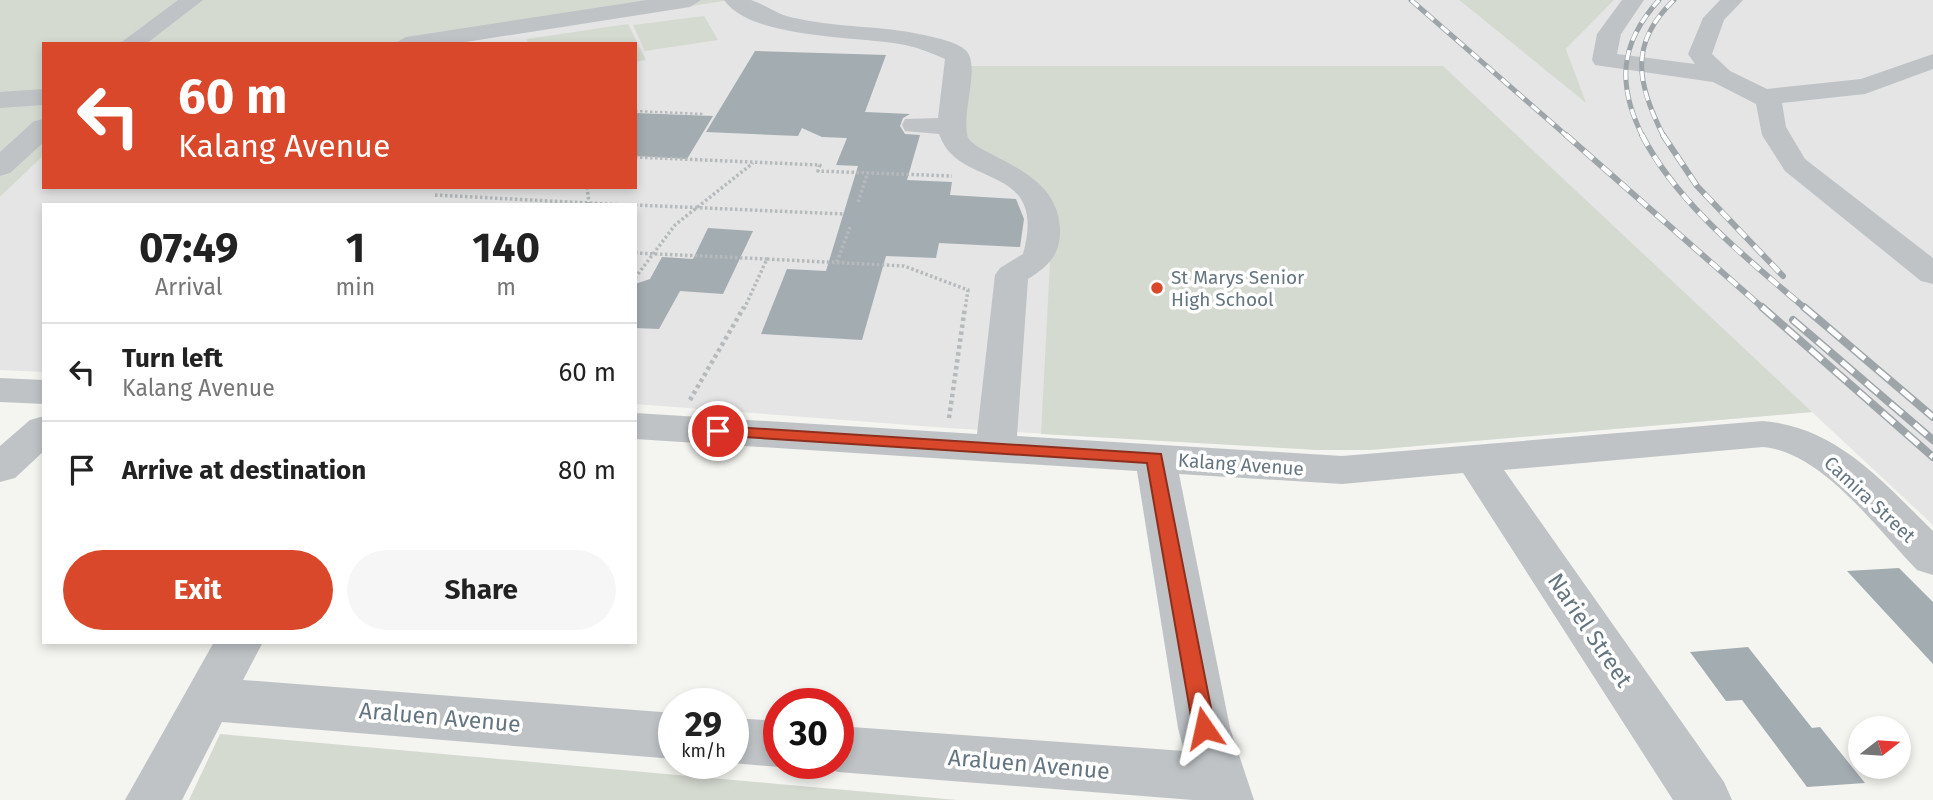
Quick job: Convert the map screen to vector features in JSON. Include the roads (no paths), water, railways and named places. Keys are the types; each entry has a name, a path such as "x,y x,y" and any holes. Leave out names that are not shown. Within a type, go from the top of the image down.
{"street":[{"path":"133,42 192,0"},
{"path":"419,42 690,0"},
{"path":"735,0 749,11 769,18 878,34 943,47 957,55 960,68 951,126 952,139 961,149 1031,189 1044,213 1045,228 1038,259 1012,275 996,449"},
{"path":"1633,0 1609,34 1604,60 1719,75"},
{"path":"1732,0 1714,18 1700,54 1706,65 1719,75 1769,100"},
{"path":"1769,100 1777,94 1792,90 1864,86 1933,61"},
{"path":"0,100 42,97"},
{"path":"1769,100 1771,128 1796,165 1933,274"},
{"path":"915,125 951,126"},
{"path":"20,157 42,130"},
{"path":"0,390 42,392"},
{"name":"Kalang Avenue","path":"637,426 1342,470 1476,461 1763,434"},
{"path":"0,468 42,431"},
{"name":"Camira Street","path":"1763,434 1801,441 1818,450 1933,558"},
{"path":"1155,458 1204,728 1223,789"},
{"name":"Nariel Street","path":"1476,461 1704,800"},
{"path":"152,800 238,644"},
{"name":"Araluen Avenue","path":"207,699 658,735"},
{"name":"Araluen Avenue","path":"854,751 1223,789"}],"railway":[{"path":"1411,0 1568,137"},
{"path":"1643,136 1629,100 1626,66 1636,33 1659,0"},
{"path":"1663,135 1648,99 1642,65 1649,33 1659,16 1674,0"},
{"path":"1566,135 1764,309"},
{"path":"1663,135 1697,186 1783,276"},
{"path":"1643,136 1657,161 1694,208 1806,309"},
{"path":"1762,307 1933,457"},
{"path":"1804,307 1933,417"},
{"path":"1793,320 1933,440"}],"place":[{"name":"St Marys Senior High School","path":"1157,288"}]}
